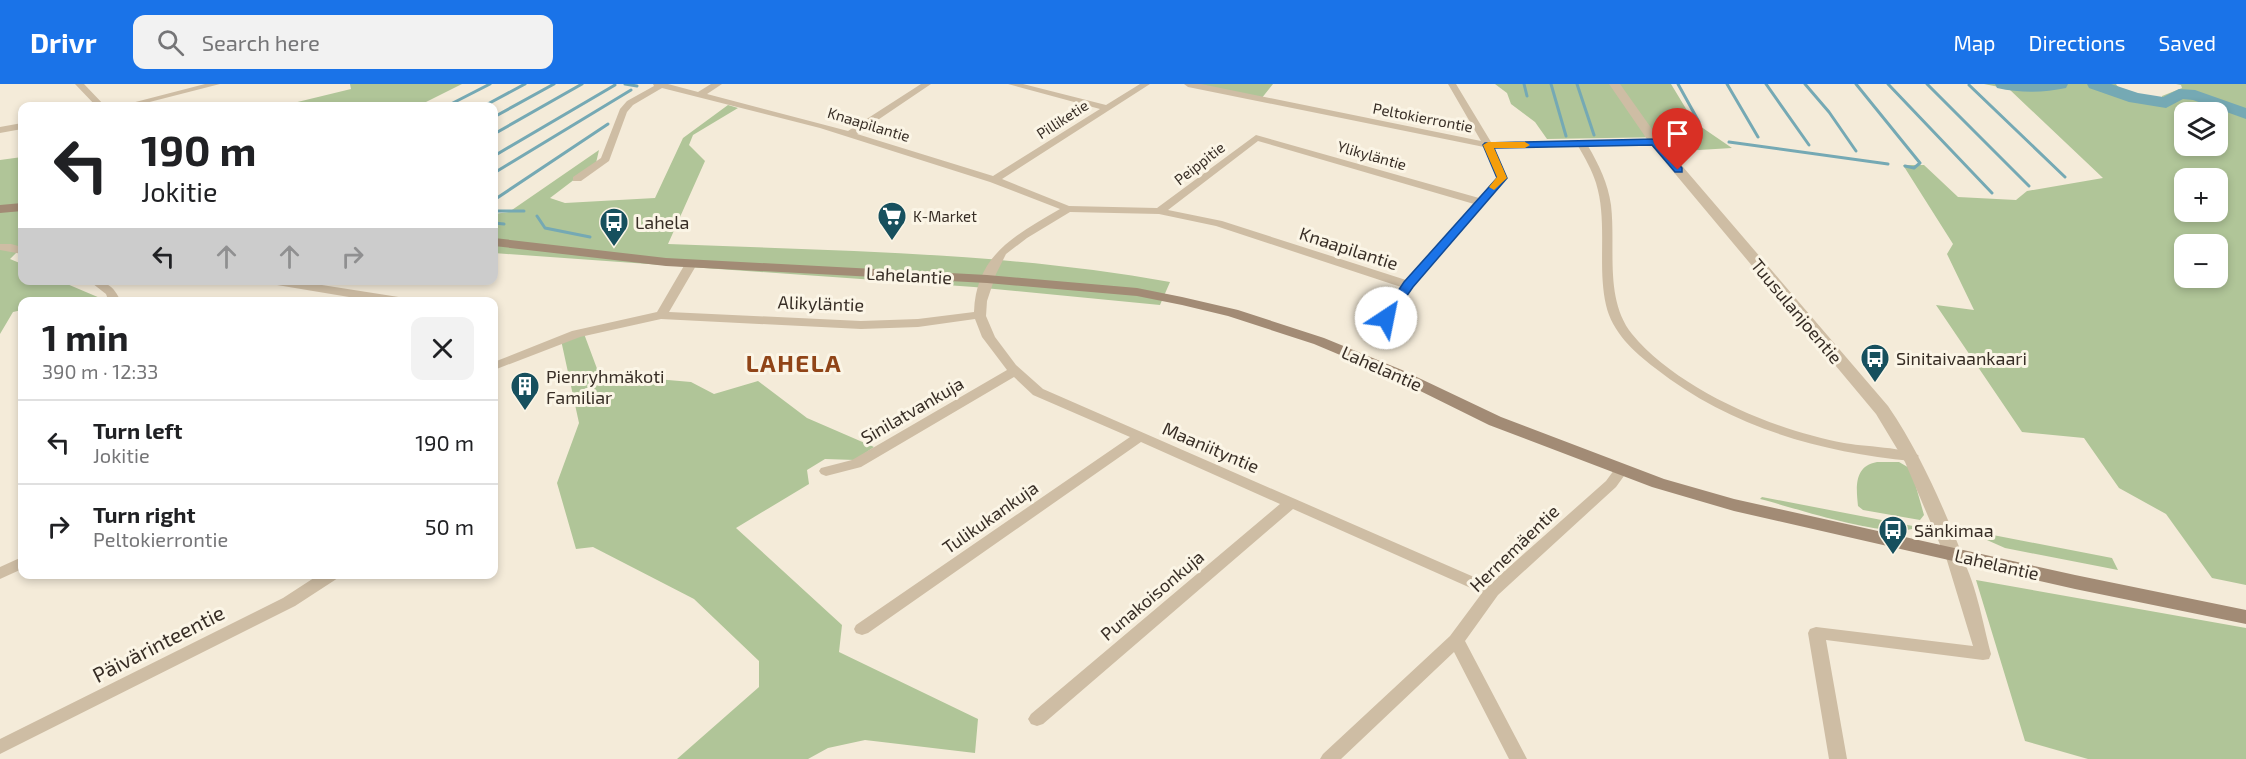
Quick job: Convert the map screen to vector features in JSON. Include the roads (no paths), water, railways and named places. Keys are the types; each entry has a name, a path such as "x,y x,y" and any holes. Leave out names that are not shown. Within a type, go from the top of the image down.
{"main road":[{"path":"0,209 18,207"},
{"name":"Lahelantie","path":"498,243 608,257 692,264 987,279 1137,292 1233,313 1319,341 1396,373 1495,421 1659,483 1734,505 2246,617"}],"street":[{"path":"79,84 97,102"},
{"path":"142,102 216,84"},
{"path":"700,94 718,84"},
{"path":"850,134 927,84"},
{"path":"1012,84 1107,108"},
{"name":"Pilliketie","path":"994,180 1146,84"},
{"name":"Peltokierrontie","path":"1188,84 1488,145 1655,142"},
{"path":"1375,334 1408,285 1502,178 1488,145 1452,84"},
{"name":"Tuusulanjoentie","path":"1614,84 1655,142 1882,410 1912,456 1953,554"},
{"path":"577,179 605,159 623,111 630,103 659,85"},
{"name":"Knaapilantie","path":"659,85 850,134 994,180 1068,209 1159,211 1218,223 1408,285"},
{"path":"0,130 18,127"},
{"name":"Ylikyläntie","path":"1256,138 1480,202"},
{"name":"Peippitie","path":"1159,211 1256,138"},
{"path":"1582,144 1592,158 1601,179 1606,201 1609,294 1612,310 1622,329 1639,348 1666,372 1690,388 1726,408 1770,427 1840,446 1912,456"},
{"path":"980,315 987,279 1002,250 1068,209"},
{"path":"0,247 18,250"},
{"path":"661,315 692,264"},
{"path":"100,285 111,292 112,297"},
{"path":"297,285 373,297"},
{"name":"Alikyläntie","path":"498,363 576,334 661,315 861,325 918,323 980,315"},
{"name":"Maaniityntie","path":"980,315 993,344 1014,371 1038,392 1492,591"},
{"name":"Sinilatvankuja","path":"826,471 856,464 1014,371"},
{"name":"Tulikukankuja","path":"862,629 1141,436"},
{"name":"Hernemäentie","path":"1329,759 1456,640 1492,591 1611,484 1622,469"},
{"name":"Punakoisonkuja","path":"1037,719 1292,502"},
{"path":"1838,759 1816,633 1983,654 1953,554"},
{"path":"0,573 18,565"},
{"name":"Päivärinteentie","path":"0,747 290,602 325,579"},
{"path":"1456,640 1518,759"}],"waterway":[{"path":"455,102 490,84"},
{"path":"491,102 525,84"},
{"path":"498,115 554,84"},
{"path":"498,132 582,84"},
{"path":"625,84 637,86"},
{"path":"1524,84 1527,96"},
{"path":"1551,84 1566,136"},
{"path":"1577,84 1594,135"},
{"path":"1678,84 1699,122"},
{"path":"1727,84 1758,137"},
{"path":"1766,84 1809,145"},
{"path":"1805,84 1829,112 1856,151"},
{"path":"1856,84 1920,163 1914,168 1905,166"},
{"path":"1888,84 1992,193"},
{"path":"1927,84 2029,186"},
{"path":"2003,84 2039,88 2060,84"},
{"path":"2095,84 2135,98 2166,103 2179,94 2195,95 2246,114"},
{"path":"498,154 615,85"},
{"path":"1969,85 2065,177"},
{"path":"498,171 631,90"},
{"path":"498,197 608,124"},
{"path":"1729,142 1888,164"},
{"path":"498,211 524,211"},
{"path":"537,216 545,228 590,237"},
{"path":"498,223 504,224"}],"place":[{"name":"K-Market","path":"892,242"},
{"name":"Lahela","path":"614,248"},
{"name":"Sinitaivaankaari","path":"1875,384"},
{"name":"Pienryhmäkoti Familiar","path":"525,412"},
{"name":"Sänkimaa","path":"1893,556"}],"district":[{"name":"LAHELA","path":"794,362"}]}
